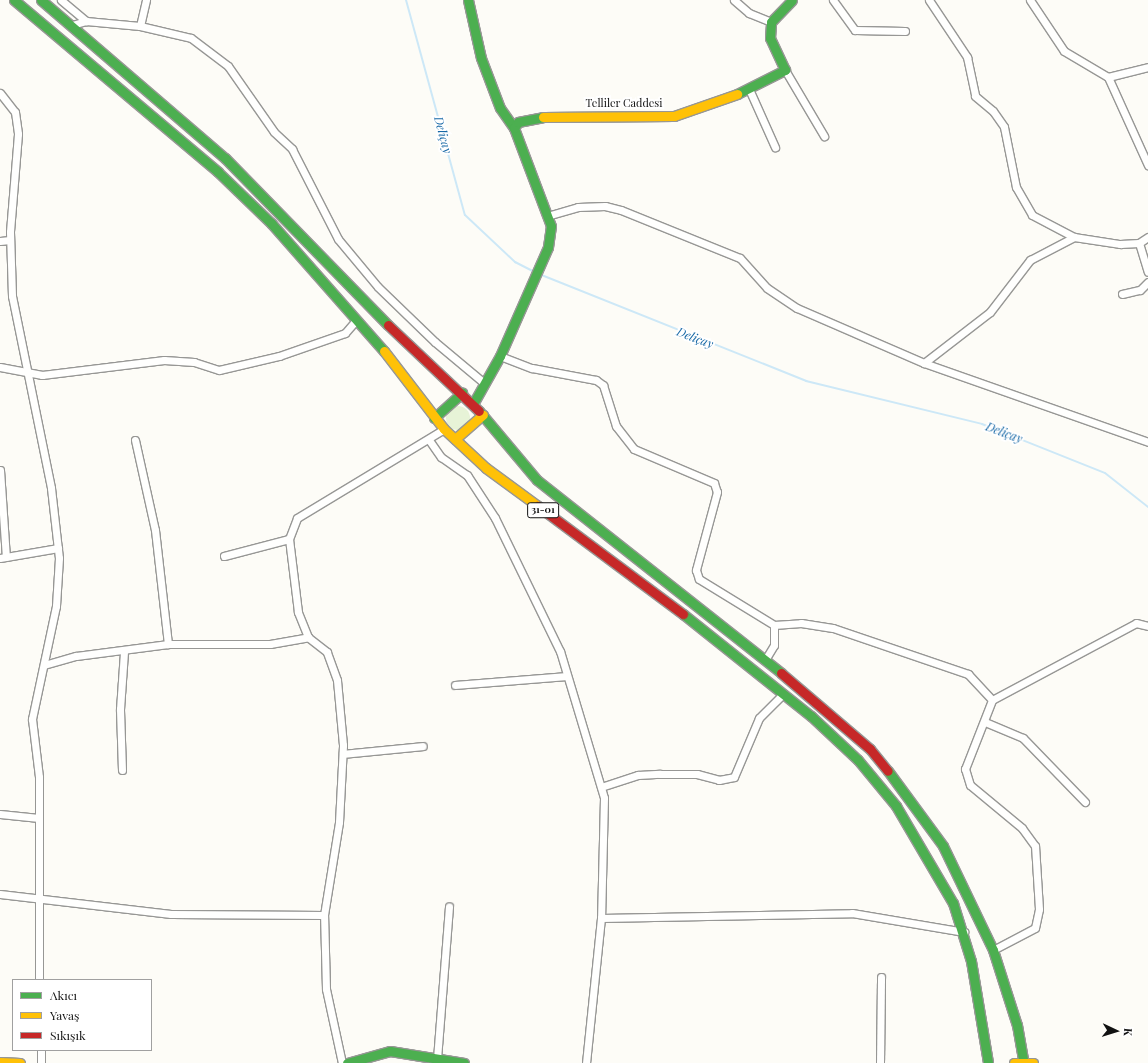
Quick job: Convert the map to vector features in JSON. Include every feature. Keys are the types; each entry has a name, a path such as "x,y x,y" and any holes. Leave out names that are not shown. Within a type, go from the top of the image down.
{"main road":[{"name":"31-01","path":"14,0 218,172 271,223 358,319 434,418 455,440 523,497 639,579 783,694 858,760 896,806 929,858 964,932 984,1023 988,1063"},
{"name":"31-01","path":"41,0 72,25 225,158 473,404 537,480 765,660 870,749 907,793 943,846 993,950 1027,1062"},
{"path":"468,0 481,58 500,108 514,128 551,226 542,259 522,306 500,356 473,404"},
{"path":"785,70 770,38 771,22 792,0"},
{"name":"Telliler Caddesi","path":"514,128 518,122 533,117 674,116 749,89 785,70"},
{"path":"434,418 462,393"},
{"path":"455,440 483,416"},
{"path":"347,1063 390,1051 464,1063"},
{"path":"0,1062 20,1063"},
{"path":"1014,1063 1027,1062"}],"street":[{"path":"61,0 86,21"},
{"path":"140,26 146,0"},
{"path":"734,0 749,13 771,22"},
{"path":"833,0 855,30 905,31"},
{"path":"929,0 967,57 975,96 993,111 1004,127 1016,187 1032,215 1074,237 1139,243 1148,237"},
{"path":"1030,0 1064,51 1108,77 1148,165"},
{"path":"72,25 86,21 140,26 191,38 228,66 274,132 292,149 338,239 384,293 435,342 484,383"},
{"path":"1108,77 1148,67"},
{"path":"785,70 824,136"},
{"path":"749,89 775,147"},
{"path":"0,94 15,112 18,134 10,240 12,296 51,488 58,548 56,606 32,719 39,777 39,979"},
{"path":"547,216 578,207 605,206 723,249 740,258 767,288 796,308 924,363 1148,442"},
{"path":"924,363 990,312 1030,260 1074,237"},
{"path":"0,241 10,240"},
{"path":"1139,243 1148,272"},
{"path":"1122,294 1140,290 1148,282"},
{"path":"0,367 42,375 164,360 194,362 219,370 279,356 345,333 358,319"},
{"path":"500,356 532,368 596,380 603,385 616,426 625,441 640,452 714,483 717,492 696,570 699,579 774,625 801,623 855,634 968,674 992,700"},
{"path":"342,1063 326,989 324,915 339,822 343,754 337,680 327,652 308,637 298,612 289,539 297,518 429,440 444,429"},
{"path":"135,440 155,530 168,644"},
{"path":"429,440 441,457 467,476 495,518 560,651 601,786 604,798 601,918 586,1063"},
{"path":"0,470 3,557 58,548"},
{"path":"224,556 289,539"},
{"path":"993,950 1035,928 1038,858 1022,828 970,785 965,769 985,722 992,700 1136,623 1148,626"},
{"path":"765,660 774,645 774,625"},
{"path":"44,665 76,656 124,652 168,644 270,644 308,637"},
{"path":"122,770 120,709 124,652"},
{"path":"455,686 567,676"},
{"path":"601,786 638,775 697,774 719,780 734,777 759,718 783,694"},
{"path":"985,722 1023,738 1085,802"},
{"path":"343,754 423,746"},
{"path":"0,814 39,818"},
{"path":"0,894 38,896 170,914 324,915"},
{"path":"437,1059 449,906"},
{"path":"601,918 852,913 964,932"},
{"path":"880,1063 881,977"},
{"path":"41,1051 41,1063"}],"green space":[{"path":"458,406 466,410 470,418 466,426 458,430 450,426 446,418 450,410"}],"waterway":[{"name":"Deliçay","path":"406,0 465,215 515,262 535,272"},
{"name":"Deliçay","path":"539,274 806,381 982,424 1105,473 1148,507"}],"traffic: fast":[{"path":"14,0 218,172 271,223 384,351"},
{"path":"41,0 225,158 388,325"},
{"path":"468,0 481,58 500,108 514,128"},
{"path":"737,94 785,70 770,38 771,22 792,0"},
{"path":"473,404 500,356 548,247 551,226 514,128 518,122 543,117"},
{"path":"434,418 462,393"},
{"path":"479,411 537,480 781,673"},
{"path":"683,614 811,716 858,760 896,806 953,903 971,961 988,1063"},
{"path":"888,771 943,846 993,950 1017,1025 1024,1063"},
{"path":"347,1063 390,1051 464,1063"}],"traffic: slow":[{"path":"543,117 674,116 737,94"},
{"path":"384,351 444,429 486,468 538,506"},
{"path":"455,439 483,415"},
{"path":"0,1062 20,1063"},
{"path":"1014,1063 1033,1063"}],"traffic: jam":[{"path":"388,325 479,411"},
{"path":"538,506 683,614"},
{"path":"781,673 870,749 888,771"}]}
